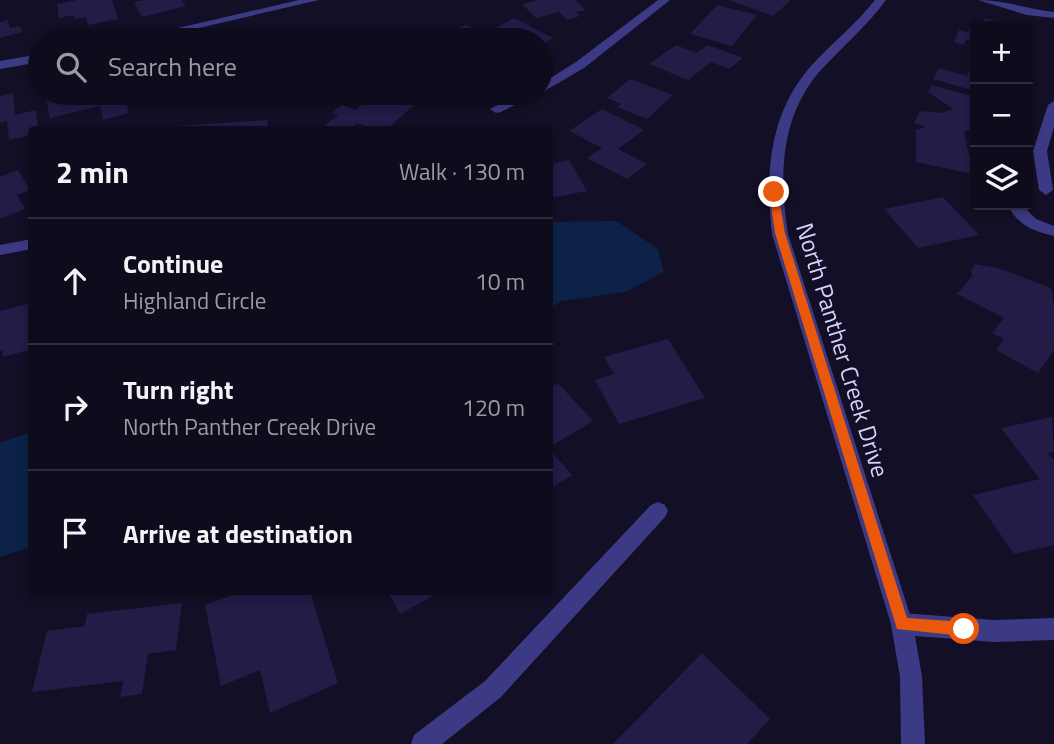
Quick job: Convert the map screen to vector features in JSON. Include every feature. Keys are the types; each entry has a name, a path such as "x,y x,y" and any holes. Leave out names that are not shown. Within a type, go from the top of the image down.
{"street":[{"path":"187,28 314,0"},
{"path":"553,82 580,65 665,0"},
{"name":"North Panther Creek Drive","path":"881,0 864,23 798,92 782,135 774,192 784,247 902,624 911,677 913,744"},
{"path":"984,0 1054,15"},
{"path":"1039,0 1054,8"},
{"path":"0,65 28,60"},
{"path":"496,109 505,105"},
{"path":"1050,191 1040,150 1054,105"},
{"path":"1018,210 1032,224 1054,232"},
{"path":"0,250 28,245"},
{"path":"424,744 492,689 658,511"},
{"path":"902,624 994,631 1054,629"}],"water":[{"path":"616,221 658,249 664,272 625,292 561,301 553,307 553,222"},
{"path":"28,433 28,548 0,557 0,443"}],"building":[{"path":"77,0 112,0 118,19 88,25 86,17 75,19 73,15 59,18 57,4"},
{"path":"182,0 186,6 142,17 134,2"},
{"path":"539,0 575,0 586,10 576,12 580,16 567,20 559,12 536,18 522,4"},
{"path":"728,0 791,0 773,16"},
{"path":"717,5 757,15 732,46 690,34"},
{"path":"514,18 534,28 495,28"},
{"path":"8,20 10,28 20,26 22,32 0,38 0,22"},
{"path":"970,28 970,41 966,40 964,45 954,42 959,30 968,32"},
{"path":"676,45 696,53 708,45 743,58 729,69 711,62 688,80 649,64"},
{"path":"939,68 967,76 970,71 970,90 933,79"},
{"path":"630,79 673,95 647,119 617,107 621,104 607,98"},
{"path":"932,85 970,96 970,130 964,132 970,156 970,172 916,162 916,130 926,127 914,123 920,111 941,113 953,109 928,92"},
{"path":"13,93 15,115 36,110 38,126 28,126 28,136 9,140 7,121 0,123 0,96"},
{"path":"47,105 127,105 129,113 103,120 100,106 50,118"},
{"path":"342,105 356,110 362,105 414,105 391,126 365,126 357,123 354,126 324,126 338,115 332,113"},
{"path":"602,109 644,130 618,149 647,164 627,179 587,158 602,148 569,131"},
{"path":"268,120 267,126 177,126"},
{"path":"569,160 587,191 553,197 553,163"},
{"path":"18,170 28,191 17,195 25,209 0,219 0,177"},
{"path":"943,197 979,235 918,248 884,209"},
{"path":"975,264 998,268 1051,288 1054,305 1054,350 1038,373 996,350 1004,339 992,333 1004,318 957,294 972,276 971,270"},
{"path":"28,304 28,350 3,357 3,350 0,351 0,311"},
{"path":"668,339 705,398 619,424 595,380 614,374 604,357"},
{"path":"558,383 593,421 553,445 553,386"},
{"path":"1052,417 1054,452 1048,453 1054,460 1054,545 1014,554 973,495 1040,479 1001,428"},
{"path":"553,453 572,475 553,487"},
{"path":"233,595 311,595 338,683 270,713 260,670 221,686 205,605"},
{"path":"390,595 435,595 400,614"},
{"path":"182,603 176,650 148,654 142,694 120,697 123,681 32,692 47,631 85,626 87,614"},
{"path":"702,653 770,719 747,744 613,744"}],"route":[{"path":"774,192 780,233 831,404 902,624 964,629"}]}
